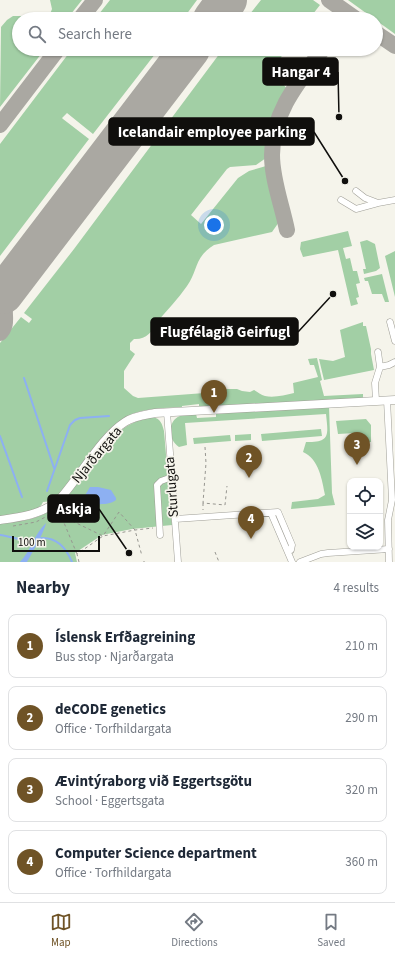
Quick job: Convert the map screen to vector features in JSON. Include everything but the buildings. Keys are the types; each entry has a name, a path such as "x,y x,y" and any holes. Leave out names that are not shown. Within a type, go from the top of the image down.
{"main road":[{"name":"Njarðargata","path":"0,520 34,515 49,508 64,495 103,444 121,425 126,421 144,415 167,412 391,400"}],"street":[{"path":"356,191 365,198 378,203"},
{"path":"341,200 356,209 395,200"},
{"path":"390,322 395,341"},
{"path":"376,401 375,383 380,367 378,352"},
{"path":"380,367 395,362"},
{"path":"389,562 388,520 394,501 391,400"},
{"name":"Sturlugata","path":"167,412 178,562"},
{"path":"160,535 157,485 161,481 172,477"},
{"path":"175,519 278,512 292,545 291,550"},
{"path":"271,513 292,562"},
{"path":"300,562 321,554 389,549"}],"path":[{"path":"204,517 203,503 206,463 205,447"},
{"path":"203,503 225,505 227,486"},
{"path":"57,510 48,517 66,518 103,536 135,530 159,528"},
{"path":"77,554 103,536 119,512 135,530 142,556"},
{"path":"62,517 80,562"},
{"path":"215,552 219,562"}],"green space":[{"path":"50,0 82,0 73,12 51,12 52,9"},
{"path":"110,0 197,0 188,12 101,12"},
{"path":"261,0 313,0 320,5 314,12 252,12"},
{"path":"348,0 395,0 395,34 383,25 383,12 365,12"},
{"path":"12,17 12,56 40,56 0,107 1,27"},
{"path":"67,56 154,56 93,134 67,113 62,118 89,139 0,256 0,144"},
{"path":"218,56 282,56 278,69 280,79 287,89 278,105 272,121 268,136 266,158 256,165 230,167 227,169 191,215 201,224 238,178 249,171 266,166 279,222 272,232 214,245 203,254 187,286 157,322 151,332 145,337 134,339 130,343 130,350 135,354 124,371 124,388 133,396 138,398 223,392 223,389 237,389 250,392 254,390 265,396 280,396 294,393 293,383 318,377 314,365 310,365 308,359 317,358 322,380 320,381 324,396 363,394 363,398 218,406 199,406 199,404 182,407 150,409 138,412 132,414 53,501 43,502 36,509 26,512 0,516 0,343 21,317 29,323 32,319 24,313 74,249"},
{"path":"348,231 352,246 343,248 346,259 350,258 353,271 357,271 360,283 356,284 359,297 356,298 358,304 351,306 338,250 303,257 300,249 301,242"},
{"path":"367,240 375,244 380,268 376,271 364,274 363,269 366,269 360,242"},
{"path":"395,251 395,297 385,256"},
{"path":"382,274 389,302 385,302 382,294 372,294 368,281 365,281 364,278"},
{"path":"363,322 363,326 366,326 374,370 324,380 319,359 333,361 345,357 340,330"},
{"path":"329,406 332,493 335,505 291,509 292,502 318,499 325,495 319,470 313,460 303,452 306,442 320,441 326,436 326,414 185,423 187,445 179,447 175,444 170,431 176,418 183,415 196,414 197,418 216,417 216,413"},
{"path":"153,417 159,420 164,431 172,525 132,529 102,535 75,553 77,562 0,562 0,523 18,522 34,518 50,511 64,500 112,437 137,421"},
{"path":"366,419 371,425 371,442 356,442 355,433 338,434 336,421"},
{"path":"321,429 322,436 262,441 261,434"},
{"path":"251,434 251,440 235,441 235,435"},
{"path":"230,435 231,441 194,444 193,438"}],"water":[{"path":"90,487 111,490 116,500 105,504 85,503 84,497"},
{"path":"46,523 27,562 20,562 27,553 38,532"}],"waterway":[{"path":"24,378 54,468"},
{"path":"47,491 70,425 75,420 80,418 109,416"},
{"path":"0,436 22,497"},
{"path":"0,535 24,540 43,538 53,540 65,549 72,562"}],"taxiway":[{"path":"86,12 95,0"},
{"path":"329,0 346,12"},
{"path":"383,38 395,46"},
{"path":"0,125 53,56"},
{"path":"287,230 272,164 273,139 288,98 318,56"},
{"path":"0,333 5,324 5,303 12,282"}],"runway":[{"path":"218,12 227,0"},
{"path":"3,294 185,56"}],"place":[{"name":"Hangar 4","path":"339,117"},
{"name":"Icelandair employee parking","path":"345,181"},
{"name":"Flugfélagið Geirfugl","path":"333,294"},
{"name":"Íslensk Erfðagreining","path":"214,413"},
{"name":"Ævintýraborg við Eggertsgötu","path":"357,465"},
{"name":"deCODE genetics","path":"249,478"},
{"name":"Computer Science department","path":"251,539"},
{"name":"Askja","path":"129,553"}]}
